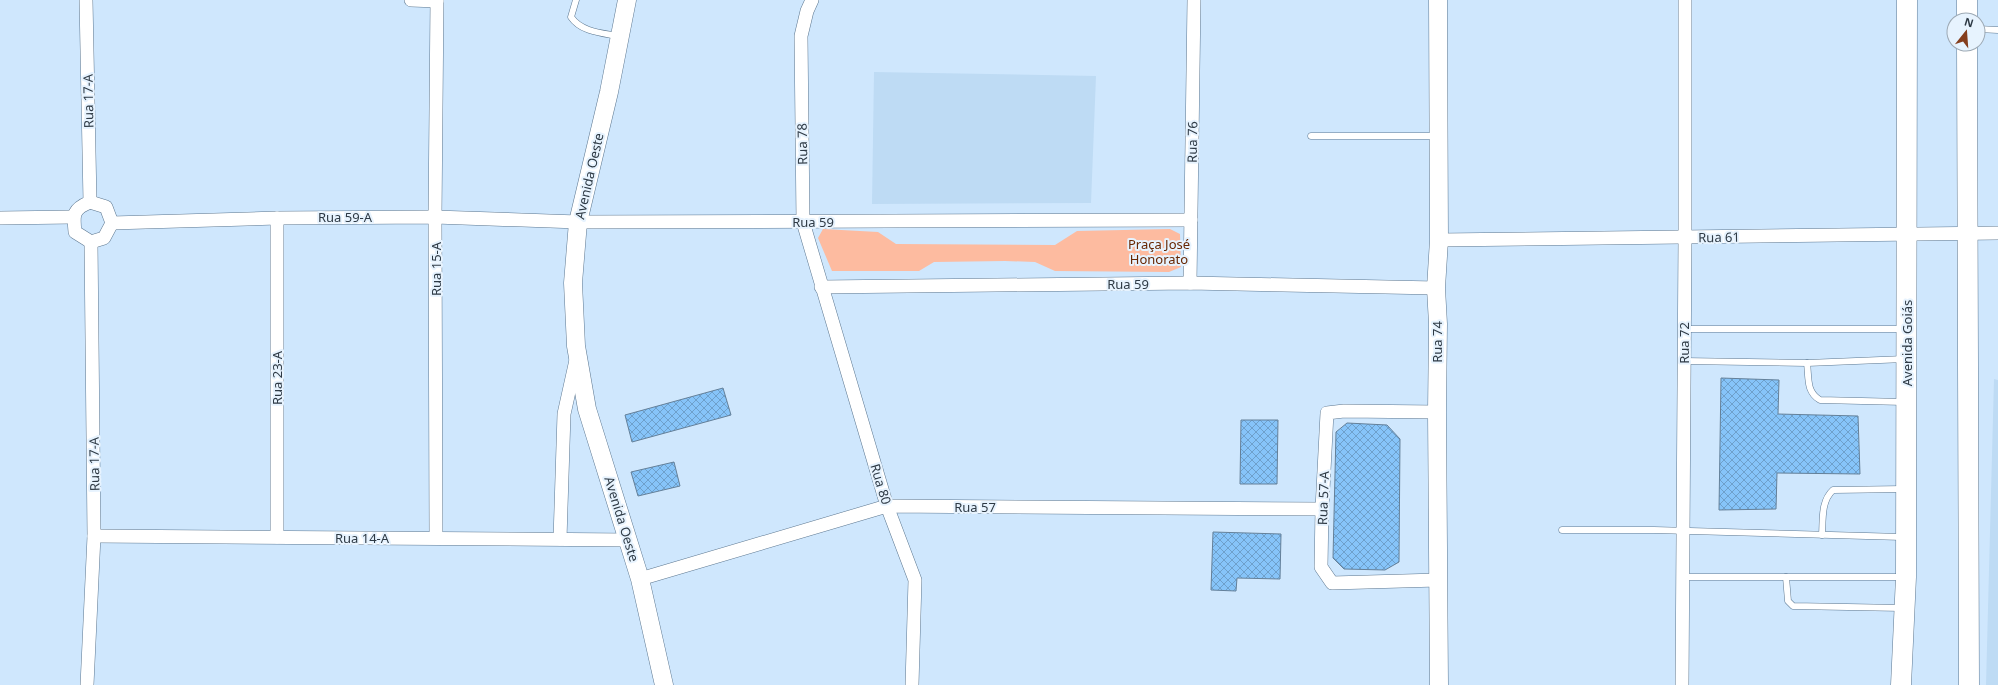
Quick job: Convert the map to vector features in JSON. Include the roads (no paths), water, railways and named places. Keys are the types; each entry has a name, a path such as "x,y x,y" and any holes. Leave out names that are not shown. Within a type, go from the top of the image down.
{"main road":[{"name":"Avenida Goiás","path":"1901,685 1906,577 1908,236 1907,0"},
{"path":"1967,0 1967,12"},
{"path":"1967,52 1969,685"}],"street":[{"name":"Rua 17-A","path":"86,0 90,202"},
{"path":"411,0 437,0"},
{"name":"Rua 15-A","path":"436,538 435,217 437,0"},
{"name":"Avenida Oeste","path":"627,0 609,92 578,222 573,283 578,354 587,409 640,579 664,685"},
{"name":"Rua 78","path":"812,0 807,11 801,36 803,222 821,287"},
{"name":"Rua 76","path":"1190,284 1194,0"},
{"name":"Rua 74","path":"1438,0 1439,240 1436,288 1438,324 1437,412 1439,685"},
{"name":"Rua 72","path":"1682,685 1685,0"},
{"path":"90,202 106,207 112,223 104,238 91,242 75,232 73,217 79,206 90,202"},
{"path":"0,218 73,217"},
{"name":"Rua 59-A","path":"112,223 277,218 435,217 578,222"},
{"name":"Rua 23-A","path":"277,218 277,537"},
{"name":"Rua 59","path":"578,222 1191,220"},
{"name":"Rua 61","path":"1439,240 1908,236 1998,233"},
{"name":"Rua 17-A","path":"88,685 94,536 91,242"},
{"name":"Rua 59","path":"821,287 1190,284 1436,288"},
{"name":"Rua 80","path":"821,287 887,506 915,580 912,685"},
{"name":"Avenida Oeste","path":"560,539 564,414 578,354"},
{"name":"Rua 57-A","path":"1437,412 1344,411 1327,413 1322,509 1321,567 1332,583 1438,580"},
{"name":"Rua 57","path":"640,579 887,506 1322,509"},
{"name":"Rua 14-A","path":"94,536 629,540"}],"lane":[{"path":"576,0 571,17 576,24 591,30 620,36"},
{"path":"1986,29 1998,30"},
{"path":"1312,136 1438,136"},
{"path":"1684,329 1907,329"},
{"path":"1684,361 1807,363 1907,359"},
{"path":"1807,363 1810,388 1813,396 1820,400 1907,402"},
{"path":"1822,535 1824,504 1828,495 1833,490 1906,489"},
{"path":"1562,530 1683,531 1906,537"},
{"path":"1683,577 1906,577"},
{"path":"1786,578 1788,601 1793,606 1905,609"}],"park label":[{"name":"Praça José Honorato","path":"1159,252"}]}
